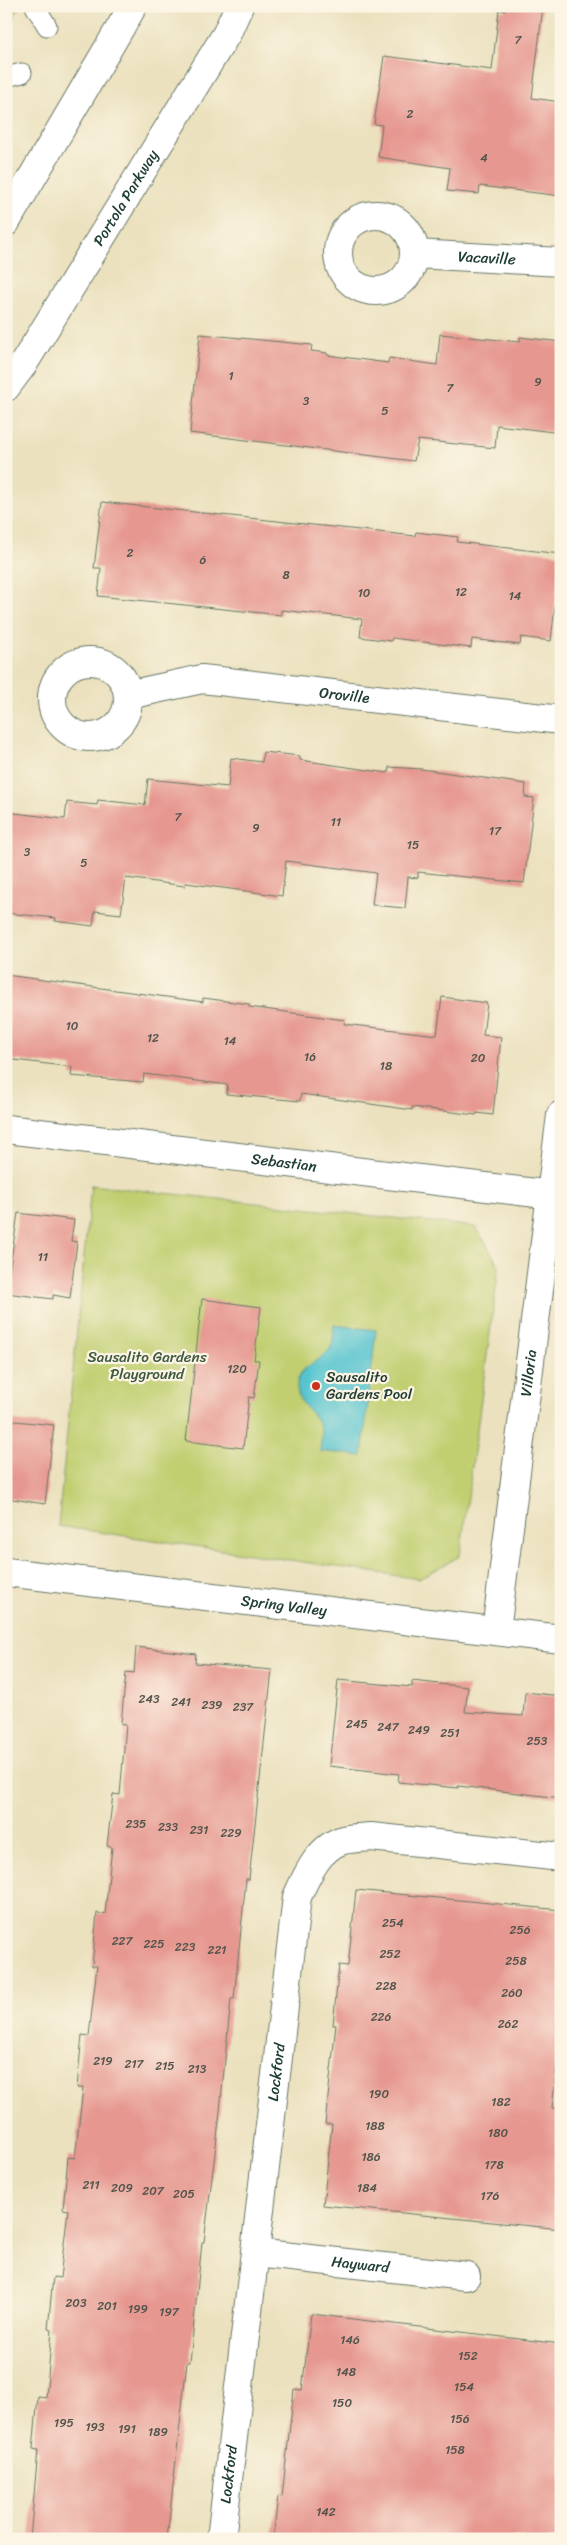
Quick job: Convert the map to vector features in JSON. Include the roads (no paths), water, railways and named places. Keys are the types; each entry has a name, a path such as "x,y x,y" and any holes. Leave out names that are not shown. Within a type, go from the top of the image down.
{"street":[{"path":"6,222 132,6"},
{"name":"Portola Parkway","path":"6,387 30,354 217,50 240,6"},
{"name":"Vacaville","path":"414,254 561,262"},
{"name":"Oroville","path":"128,695 202,679 561,720"},
{"name":"Villoria","path":"496,1631 556,1195 561,1115"},
{"name":"Sebastian","path":"6,1129 556,1195"},
{"name":"Spring Valley","path":"7,1576 561,1639"},
{"name":"Lockford","path":"221,2539 297,1897 309,1870 324,1852 343,1840 371,1837 561,1857"},
{"name":"Hayward","path":"255,2253 466,2276"}],"lane":[{"path":"35,6 47,26"}],"water":[{"path":"334,1325 376,1330 362,1456 320,1451 321,1434 319,1424 301,1401 297,1391 297,1384 302,1371 329,1351 333,1340"}],"place":[{"name":"Sausalito Gardens Pool","path":"316,1386"}],"park label":[{"name":"Sausalito Gardens Playground","path":"147,1366"}]}
